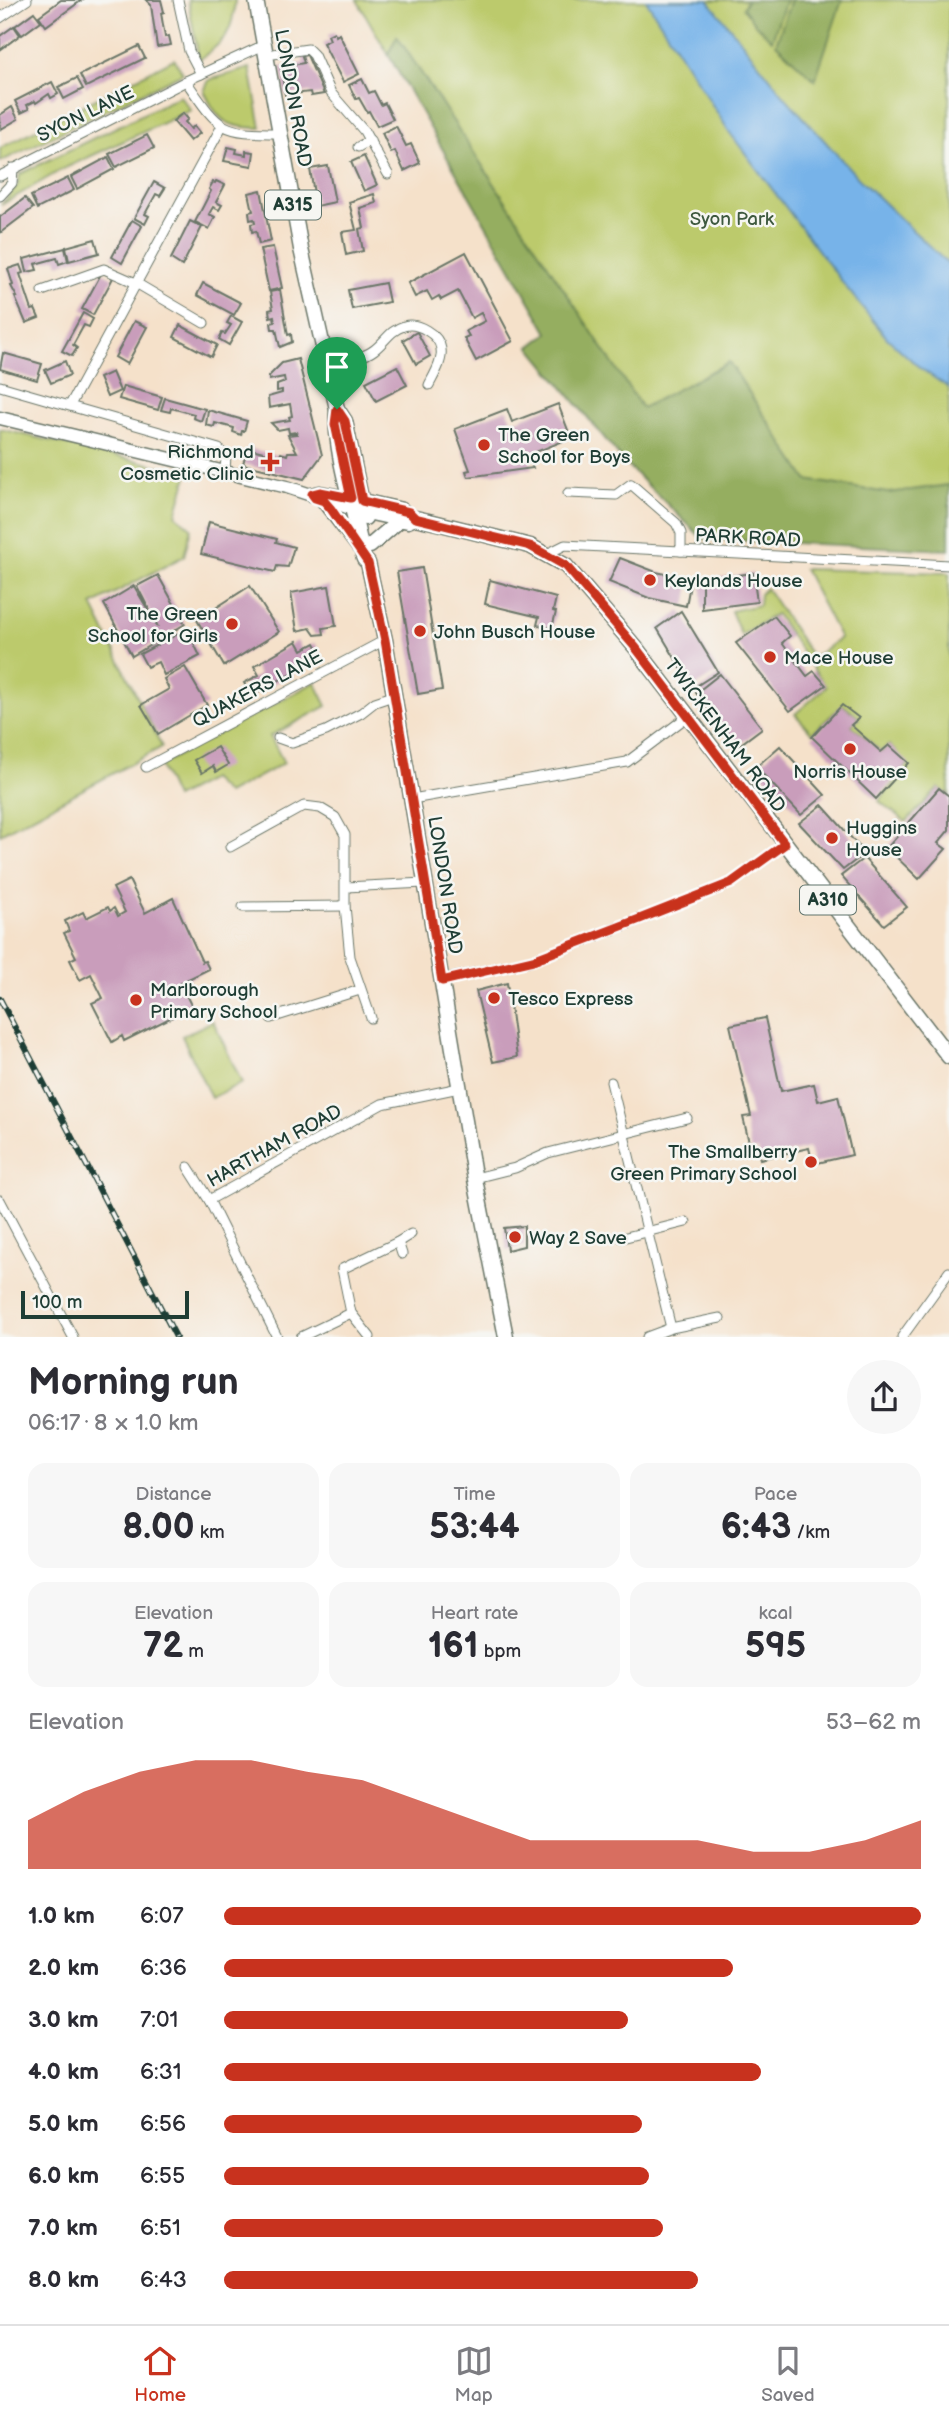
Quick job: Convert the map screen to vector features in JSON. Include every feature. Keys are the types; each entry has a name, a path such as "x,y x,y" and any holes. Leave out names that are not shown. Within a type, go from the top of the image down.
{"main road":[{"name":"LONDON ROAD","path":"256,0 302,248 337,409 335,424 358,505 385,640 459,1088 506,1337"},
{"path":"0,418 358,505"},
{"path":"318,497 367,553 408,519"},
{"name":"TWICKENHAM ROAD","path":"358,505 518,543 547,554 566,566 688,716 949,1057"}],"street":[{"path":"0,18 27,0"},
{"path":"178,0 189,51 201,74"},
{"name":"SYON LANE","path":"0,176 186,81 265,50 307,49 314,55 331,93 370,140"},
{"path":"186,81 203,106 222,126 243,133 280,133"},
{"path":"70,405 222,126"},
{"path":"358,147 370,140 388,174"},
{"path":"0,196 12,183 13,168"},
{"path":"42,290 104,269 136,283 204,323"},
{"path":"328,364 366,355 392,331 406,325 422,328 434,336 441,349 438,367 429,385"},
{"path":"0,386 219,449 225,453 224,473"},
{"path":"568,493 616,495 631,484 676,523 681,533 681,551"},
{"name":"PARK ROAD","path":"547,554 565,545 949,565"},
{"name":"QUAKERS LANE","path":"146,767 385,640"},
{"path":"278,738 292,743 326,731 362,713 374,702 393,696"},
{"path":"412,799 627,762 688,716"},
{"path":"230,847 304,806 320,808 335,817 345,835 345,906 350,957 370,1018"},
{"path":"442,981 533,960 646,917 731,883 785,844"},
{"path":"346,887 424,883"},
{"path":"243,907 345,906"},
{"path":"271,1018 360,990"},
{"path":"611,1082 671,1328"},
{"name":"HARTHAM ROAD","path":"277,1337 209,1200 383,1104 459,1088"},
{"path":"475,1178 504,1172 548,1153 687,1118"},
{"path":"188,1167 209,1200"},
{"path":"1,1204 73,1337"},
{"path":"622,1238 686,1222"},
{"path":"370,1337 351,1313 341,1269 411,1234"},
{"path":"398,1242 402,1254"},
{"path":"902,1337 949,1272"},
{"path":"301,1337 351,1313"},
{"path":"647,1337 671,1328 720,1318"}],"green space":[{"path":"188,0 235,0 230,29 215,47 199,60"},
{"name":"Syon Park","path":"357,0 949,0 949,534 703,539 625,463 530,347 548,333"},
{"path":"747,0 786,0 772,40 743,8"},
{"path":"791,0 842,0 815,80 776,44"},
{"path":"397,36 642,408 729,362 807,480 888,493 949,485 949,550 703,539 625,463 530,347 548,333 388,54"},
{"path":"174,59 183,73 0,162 0,148"},
{"path":"250,68 261,128 239,127 225,121 214,110 204,91 209,80"},
{"path":"180,96 191,110 63,169 1,205 17,186 20,174"},
{"path":"0,429 188,473 176,515 191,528 184,556 92,605 162,747 0,834"},
{"path":"804,569 949,573 949,795 939,788 906,822 879,801 908,764 889,745 881,752 851,725 859,718 843,705 812,733 795,714 826,687 776,614 741,635 731,611 759,605 760,594 766,588 813,658 840,638"},
{"path":"315,682 327,706 270,736 284,763 227,794 211,779 175,798 160,765"},
{"path":"213,1021 242,1083 211,1098 182,1036"}],"water":[{"path":"646,0 708,0 786,98 860,180 949,265 949,388 920,368 887,338 845,286 730,133"}],"building":[{"path":"61,0 82,0 46,26 39,16"},
{"path":"146,0 161,0 165,37 169,36 171,45 157,47 151,5"},
{"path":"34,12 41,21 22,35 15,26"},
{"path":"14,26 20,35 0,50 0,36"},
{"path":"334,32 336,36 339,34 359,74 343,82 323,43 330,40 328,35"},
{"path":"139,46 145,58 86,87 80,75"},
{"path":"307,55 324,94 311,96 310,92 285,95 281,67 304,63 302,56"},
{"path":"77,78 83,89 64,99 58,87"},
{"path":"362,79 369,93 374,91 381,105 385,103 393,119 377,126 359,98 356,99 349,85"},
{"path":"52,82 58,94 51,98 49,94 36,103 35,101 27,105 29,109 21,113 15,101"},
{"path":"12,107 18,119 1,129 0,115"},
{"path":"183,113 188,119 185,122 200,133 190,141 173,121"},
{"path":"396,126 406,146 411,144 420,163 404,171 395,151 391,153 382,133"},
{"path":"147,135 154,148 116,167 109,154"},
{"path":"228,147 237,149 236,153 246,155 246,151 254,152 252,166 224,161"},
{"path":"364,156 377,185 364,191 351,162"},
{"path":"108,157 114,169 77,189 71,177"},
{"path":"328,166 335,202 316,206 310,169"},
{"path":"68,178 74,190 37,209 31,196"},
{"path":"216,181 225,185 216,202 222,205 219,210 213,207 209,214 215,217 209,229 195,222 211,191 209,189"},
{"path":"154,182 165,188 160,196 156,194 145,214 149,216 145,224 134,218"},
{"path":"261,190 271,241 259,244 256,231 252,232 251,224 255,223 254,219 250,220 249,212 253,211 249,193"},
{"path":"374,194 376,203 360,208 364,228 359,229 363,251 346,255 342,232 356,230 349,202"},
{"path":"25,198 33,208 0,233 0,217"},
{"path":"132,220 142,226 122,263 112,257"},
{"path":"190,221 202,227 182,266 171,259"},
{"path":"95,239 99,253 69,261 66,247"},
{"path":"273,247 282,288 269,291 260,249"},
{"path":"65,248 68,261 59,264 57,258 35,264 37,270 27,272 24,259"},
{"path":"466,252 513,341 476,361 464,338 469,336 466,331 485,321 481,313 472,318 458,291 441,300 439,296 432,300 427,291 415,297 408,283"},
{"path":"20,265 23,273 20,274 32,310 35,309 39,318 26,323 11,286 13,285 8,269"},
{"path":"102,272 113,278 93,315 82,309"},
{"path":"203,283 241,303 234,315 197,295"},
{"path":"385,283 389,302 352,309 348,290"},
{"path":"280,290 288,335 291,334 292,342 280,347 276,329 272,329 274,316 270,317 269,310 273,309 270,292"},
{"path":"83,313 93,319 89,327 84,325 73,345 77,348 72,356 62,351"},
{"path":"231,316 242,322 229,345 219,339 231,325 227,323"},
{"path":"134,321 147,327 127,364 115,357"},
{"path":"180,325 217,345 211,357 174,337"},
{"path":"417,332 430,356 416,364 403,340"},
{"path":"3,353 42,364 37,380 0,369"},
{"path":"298,359 322,455 304,479 243,464 247,448 280,456 281,453 287,455 288,452 297,452 288,435 297,434 296,432 289,433 288,428 278,430 271,423 290,420 290,404 269,408 268,397 282,393 282,390 277,391 277,385 285,382 284,377 269,380 269,376 282,363"},
{"path":"65,361 70,375 51,383 45,370"},
{"path":"397,366 407,385 376,401 366,382"},
{"path":"112,372 120,391 107,397 99,378"},
{"path":"123,386 162,397 158,410 119,399"},
{"path":"165,398 205,409 201,421 193,418 194,414 171,408 170,412 161,410"},
{"path":"558,404 571,438 528,455 533,468 468,477 466,471 470,470 455,429 507,409 512,422"},
{"path":"208,410 247,421 244,431 241,435 233,432 234,428 215,423 214,427 206,425"},
{"path":"209,522 277,539 276,542 294,547 288,567 277,566 275,572 201,554"},
{"name":"Keylands House","path":"620,558 656,572 691,579 686,606 649,598 609,582"},
{"name":"John Busch House","path":"422,568 442,690 418,694 397,572"},
{"path":"753,573 757,602 702,609 702,580"},
{"path":"158,575 185,624 132,656 104,604 134,586 158,627 137,586"},
{"path":"490,580 556,598 552,628 537,625 539,617 485,604"},
{"path":"250,586 279,632 224,666 197,620"},
{"path":"329,586 336,626 323,628 324,634 315,635 310,628 297,631 291,593"},
{"path":"681,611 718,672 693,688 657,628"},
{"name":"Mace House","path":"774,616 790,636 782,643 807,676 814,671 826,685 790,711 736,643"},
{"path":"187,629 200,656 164,675 158,662 147,667 140,654"},
{"path":"297,641 302,650 315,643 322,656 251,696 244,683 259,675 254,666"},
{"path":"185,667 207,705 158,734 141,705 169,689 164,679"},
{"path":"720,674 762,728 738,746 696,693"},
{"name":"Norris House","path":"842,705 859,718 851,725 881,752 889,745 909,763 876,799 812,737"},
{"path":"780,746 825,795 801,815 756,767"},
{"path":"217,747 228,765 216,772 213,766 202,773 194,760"},
{"path":"939,788 949,796 949,830 938,843 946,849 919,879 887,848"},
{"name":"Huggins House","path":"822,805 865,853 843,870 799,823"},
{"path":"864,858 907,907 884,925 841,876"},
{"path":"129,880 145,913 173,898 202,962 205,961 209,969 180,983 192,1007 124,1041 122,1036 112,1042 92,1003 103,998 91,974 80,980 70,960 76,957 64,933 69,931 65,921 83,912 86,918 108,907 110,911 114,908 118,916 125,912 113,888"},
{"path":"507,983 517,1057 493,1062 476,991"},
{"path":"765,1018 781,1091 814,1084 818,1101 838,1096 852,1155 813,1164 809,1148 760,1159 758,1150 751,1151 743,1117 751,1116 730,1025"},
{"name":"Way 2 Save","path":"524,1226 524,1246 507,1250 504,1228"}],"railway":[{"path":"0,999 176,1337"}],"place":[{"name":"The Green School for Boys","path":"484,445"},
{"name":"Richmond Cosmetic Clinic","path":"270,462"},
{"name":"Keylands House","path":"650,580"},
{"name":"The Green School for Girls","path":"232,624"},
{"name":"John Busch House","path":"420,631"},
{"name":"Mace House","path":"770,657"},
{"name":"Norris House","path":"850,749"},
{"name":"Huggins House","path":"832,838"},
{"name":"Tesco Express","path":"494,998"},
{"name":"Marlborough Primary School","path":"136,1000"},
{"name":"The Smallberry Green Primary School","path":"811,1162"},
{"name":"Way 2 Save","path":"515,1237"}],"route":[{"path":"337,409 345,421 362,501 409,512 415,518 530,546 566,566 636,648 785,844 731,883 533,960 442,981 385,640 368,563 331,509 312,494 330,493 351,498 335,424 337,409"}]}
